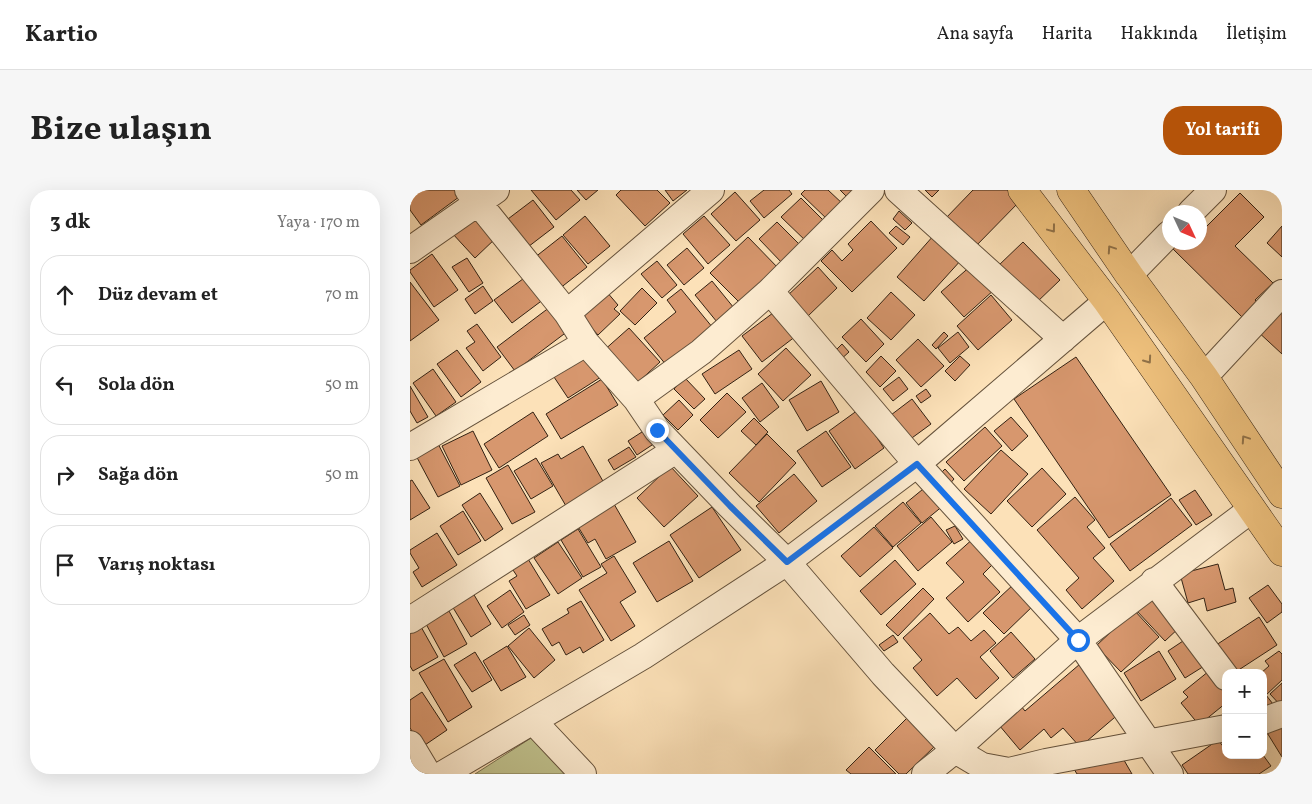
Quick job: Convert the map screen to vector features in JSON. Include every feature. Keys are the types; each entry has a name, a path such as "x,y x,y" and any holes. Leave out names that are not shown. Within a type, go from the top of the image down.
{"main road":[{"path":"1022,190 1107,301 1282,552"},
{"path":"1071,190 1129,275 1278,478"}],"street":[{"path":"567,313 711,190"},
{"path":"636,399 701,352 770,290 871,190"},
{"path":"898,190 1063,339"},
{"path":"1198,205 1213,190"},
{"path":"410,250 480,194 567,313 586,343 636,399 657,430 787,562 883,674 955,750 982,766 1009,771 1050,768 1148,742 1222,729"},
{"path":"1129,275 1162,242"},
{"path":"770,290 917,464 1078,640 1170,774"},
{"path":"1204,377 1282,293"},
{"path":"443,774 643,656 787,562 917,464 1107,301"},
{"path":"410,447 586,343"},
{"path":"410,620 676,450"},
{"path":"925,774 955,750 1078,640 1252,509"},
{"path":"1154,581 1222,672"},
{"path":"1267,719 1282,714"},
{"path":"533,721 583,774"},
{"path":"410,744 428,774"}],"green space":[{"path":"531,738 567,774 475,774"}],"building":[{"path":"410,190 460,190 463,194 421,225 410,210"},
{"path":"531,190 571,190 580,200 556,220"},
{"path":"577,190 598,190 586,200"},
{"path":"621,190 657,190 670,203 645,226 616,195"},
{"path":"665,190 687,190 673,201"},
{"path":"764,190 789,190 792,194 764,218 750,201"},
{"path":"805,190 828,190 844,205 829,221 801,194"},
{"path":"840,190 864,190 852,202"},
{"path":"925,190 939,190 932,197"},
{"path":"973,190 1011,190 1021,200 973,249 944,220"},
{"path":"735,192 760,220 736,241 711,214"},
{"path":"1240,193 1264,217 1235,246 1273,283 1255,300 1259,304 1244,319 1174,250 1207,250 1207,226"},
{"path":"801,198 827,224 808,243 781,217"},
{"path":"533,200 554,227 524,250 504,222"},
{"path":"899,211 912,223 905,230 893,219"},
{"path":"475,212 497,237 475,258 452,233"},
{"path":"585,216 610,246 588,264 563,235"},
{"path":"704,216 730,245 708,264 683,234"},
{"path":"871,221 897,248 852,292 821,261 832,250 842,261 853,250 848,244"},
{"path":"777,222 802,247 784,265 759,239"},
{"path":"896,226 910,237 903,245 889,233"},
{"path":"1282,226 1282,257 1267,243"},
{"path":"934,235 962,259 924,301 897,277"},
{"path":"562,236 587,267 559,289 534,258"},
{"path":"748,237 781,271 744,307 710,273"},
{"path":"1023,242 1060,280 1035,304 998,266"},
{"path":"687,248 704,268 684,285 667,265"},
{"path":"432,254 458,290 434,307 410,272 410,270"},
{"path":"467,258 483,283 469,292 452,267"},
{"path":"657,261 677,285 662,298 641,274"},
{"path":"973,264 995,289 964,317 941,292"},
{"path":"818,267 837,288 807,317 787,296"},
{"path":"527,276 544,299 512,323 494,300"},
{"path":"712,281 734,308 717,322 695,295"},
{"path":"410,282 439,320 410,341"},
{"path":"483,286 493,301 475,314 465,299"},
{"path":"642,288 657,303 635,325 620,311"},
{"path":"681,289 713,328 667,366 644,338 676,312 667,300"},
{"path":"606,291 618,305 614,309 620,314 598,335 580,315"},
{"path":"891,292 915,315 891,340 867,318"},
{"path":"991,295 1012,320 978,350 957,326"},
{"path":"1282,300 1282,354 1255,329"},
{"path":"550,307 568,331 515,371 497,347"},
{"path":"777,310 796,336 762,362 742,336"},
{"path":"861,319 884,344 866,362 842,337"},
{"path":"477,324 501,357 483,371 466,348 475,342 467,331"},
{"path":"629,328 660,362 634,386 602,352"},
{"path":"944,332 948,336 936,349 932,345"},
{"path":"958,332 969,347 950,363 938,348"},
{"path":"918,339 944,366 921,387 896,360"},
{"path":"842,344 849,352 839,361 832,354"},
{"path":"786,348 811,375 783,401 758,374"},
{"path":"457,350 481,382 461,397 437,364"},
{"path":"739,350 752,369 715,394 702,374"},
{"path":"585,353 601,377 568,398 552,374"},
{"path":"881,356 896,371 880,387 866,372"},
{"path":"960,356 970,365 955,381 945,371"},
{"path":"1076,357 1171,495 1109,538 1014,399"},
{"path":"433,369 456,402 436,416 413,383"},
{"path":"899,377 908,389 893,401 883,389"},
{"path":"685,378 705,399 694,409 674,389"},
{"path":"602,379 618,405 561,439 546,414"},
{"path":"821,381 839,412 807,431 789,400"},
{"path":"762,383 779,407 760,422 742,398"},
{"path":"410,386 428,417 417,423 410,411"},
{"path":"926,389 931,396 921,403 916,396"},
{"path":"727,393 746,412 718,438 700,420"},
{"path":"912,399 931,424 905,443 887,418"},
{"path":"679,400 693,415 678,430 663,415"},
{"path":"858,410 884,448 855,469 829,431"},
{"path":"533,412 548,436 499,468 484,444"},
{"path":"1011,417 1028,436 1012,451 994,431"},
{"path":"754,418 768,432 756,445 741,431"},
{"path":"985,427 1002,446 964,481 946,462"},
{"path":"645,430 655,443 637,455 628,441"},
{"path":"473,431 492,470 461,485 442,446"},
{"path":"826,431 851,467 822,487 797,451"},
{"path":"767,434 796,463 759,502 729,473"},
{"path":"435,438 460,486 438,497 413,450"},
{"path":"583,446 604,483 566,506 541,463 558,454 561,459"},
{"path":"629,447 636,457 614,470 608,460"},
{"path":"1001,450 1028,474 991,514 964,489"},
{"path":"536,458 553,486 531,499 514,471"},
{"path":"508,465 535,512 512,524 486,478"},
{"path":"670,466 698,496 664,527 637,498"},
{"path":"1042,468 1066,494 1032,527 1007,501"},
{"path":"945,469 954,479 948,486 938,476"},
{"path":"794,474 817,501 779,533 756,506"},
{"path":"412,480 430,508 410,520 410,481"},
{"path":"928,485 944,505 922,523 906,503"},
{"path":"1195,490 1212,515 1196,525 1179,500"},
{"path":"480,493 503,529 485,541 462,505"},
{"path":"1075,497 1095,520 1087,527 1105,548 1093,558 1114,581 1082,609 1066,590 1079,578 1037,530"},
{"path":"1171,498 1192,525 1130,571 1110,544"},
{"path":"903,502 921,523 893,547 875,526"},
{"path":"614,504 636,542 606,559 595,539 588,543 577,525"},
{"path":"712,507 741,550 699,578 670,535"},
{"path":"463,511 481,541 458,555 440,526"},
{"path":"931,517 952,542 918,571 897,546"},
{"path":"955,526 963,539 954,544 946,530"},
{"path":"874,527 893,548 860,577 841,556"},
{"path":"578,529 601,567 583,577 561,540"},
{"path":"437,533 457,565 422,587 413,572 419,568 410,550"},
{"path":"975,537 997,560 983,574 1000,592 968,622 946,598 964,582 946,563"},
{"path":"669,541 693,581 657,602 633,563"},
{"path":"558,542 582,578 558,594 534,558"},
{"path":"525,554 550,595 526,609 509,581 517,576 509,564"},
{"path":"614,556 636,592 620,602 635,626 611,641 579,590 607,573 601,564"},
{"path":"895,560 916,584 881,615 860,591"},
{"path":"1218,564 1225,590 1233,588 1236,602 1207,611 1204,598 1188,603 1180,574"},
{"path":"1015,583 1035,604 1004,634 983,613"},
{"path":"1268,585 1282,604 1282,612 1267,623 1249,598"},
{"path":"923,588 934,599 898,636 886,625"},
{"path":"510,590 524,612 502,628 487,606"},
{"path":"473,593 491,624 471,637 452,606"},
{"path":"1152,595 1181,626 1165,641 1136,610"},
{"path":"581,601 604,640 583,653 580,647 566,655 559,642 552,646 542,629 569,613 567,609"},
{"path":"1134,610 1159,637 1121,672 1096,646"},
{"path":"449,611 467,644 444,657 426,624"},
{"path":"930,613 949,634 958,627 971,641 984,630 996,643 980,657 999,678 976,699 957,678 937,696 913,668 922,660 903,638"},
{"path":"524,615 530,625 515,635 508,625"},
{"path":"1259,617 1277,645 1240,669 1230,669 1210,649"},
{"path":"420,625 438,657 413,671 410,666 410,630"},
{"path":"529,628 555,660 534,678 508,646"},
{"path":"1011,632 1035,659 1013,678 990,651"},
{"path":"893,635 898,642 884,651 879,645"},
{"path":"1192,635 1209,663 1185,678 1168,651"},
{"path":"507,646 526,677 501,691 483,661"},
{"path":"1159,651 1176,679 1141,701 1124,673"},
{"path":"1279,651 1282,654 1282,680 1267,694 1266,669 1269,666 1265,661"},
{"path":"475,652 492,680 472,692 454,665"},
{"path":"444,659 472,707 448,722 419,673"},
{"path":"1080,664 1121,712 1080,747 1063,728 1051,738 1044,729 1020,750 999,725 1021,706 1025,711"},
{"path":"1214,667 1222,676 1222,706 1199,725 1181,703 1188,697 1183,692"},
{"path":"1282,683 1282,707 1270,694"},
{"path":"422,692 447,730 422,747 410,728 410,700"},
{"path":"1267,696 1276,708 1267,715"},
{"path":"907,718 935,746 906,774 899,774 875,750"},
{"path":"1282,721 1282,757 1267,733 1267,730"},
{"path":"1218,740 1222,745 1222,759 1266,759 1271,766 1259,774 1188,774 1182,765"},
{"path":"869,747 896,774 851,774 846,770"},
{"path":"1121,755 1132,774 1077,774 1074,769"}],"route":[{"path":"657,430 787,562 917,464 1078,640"}]}
